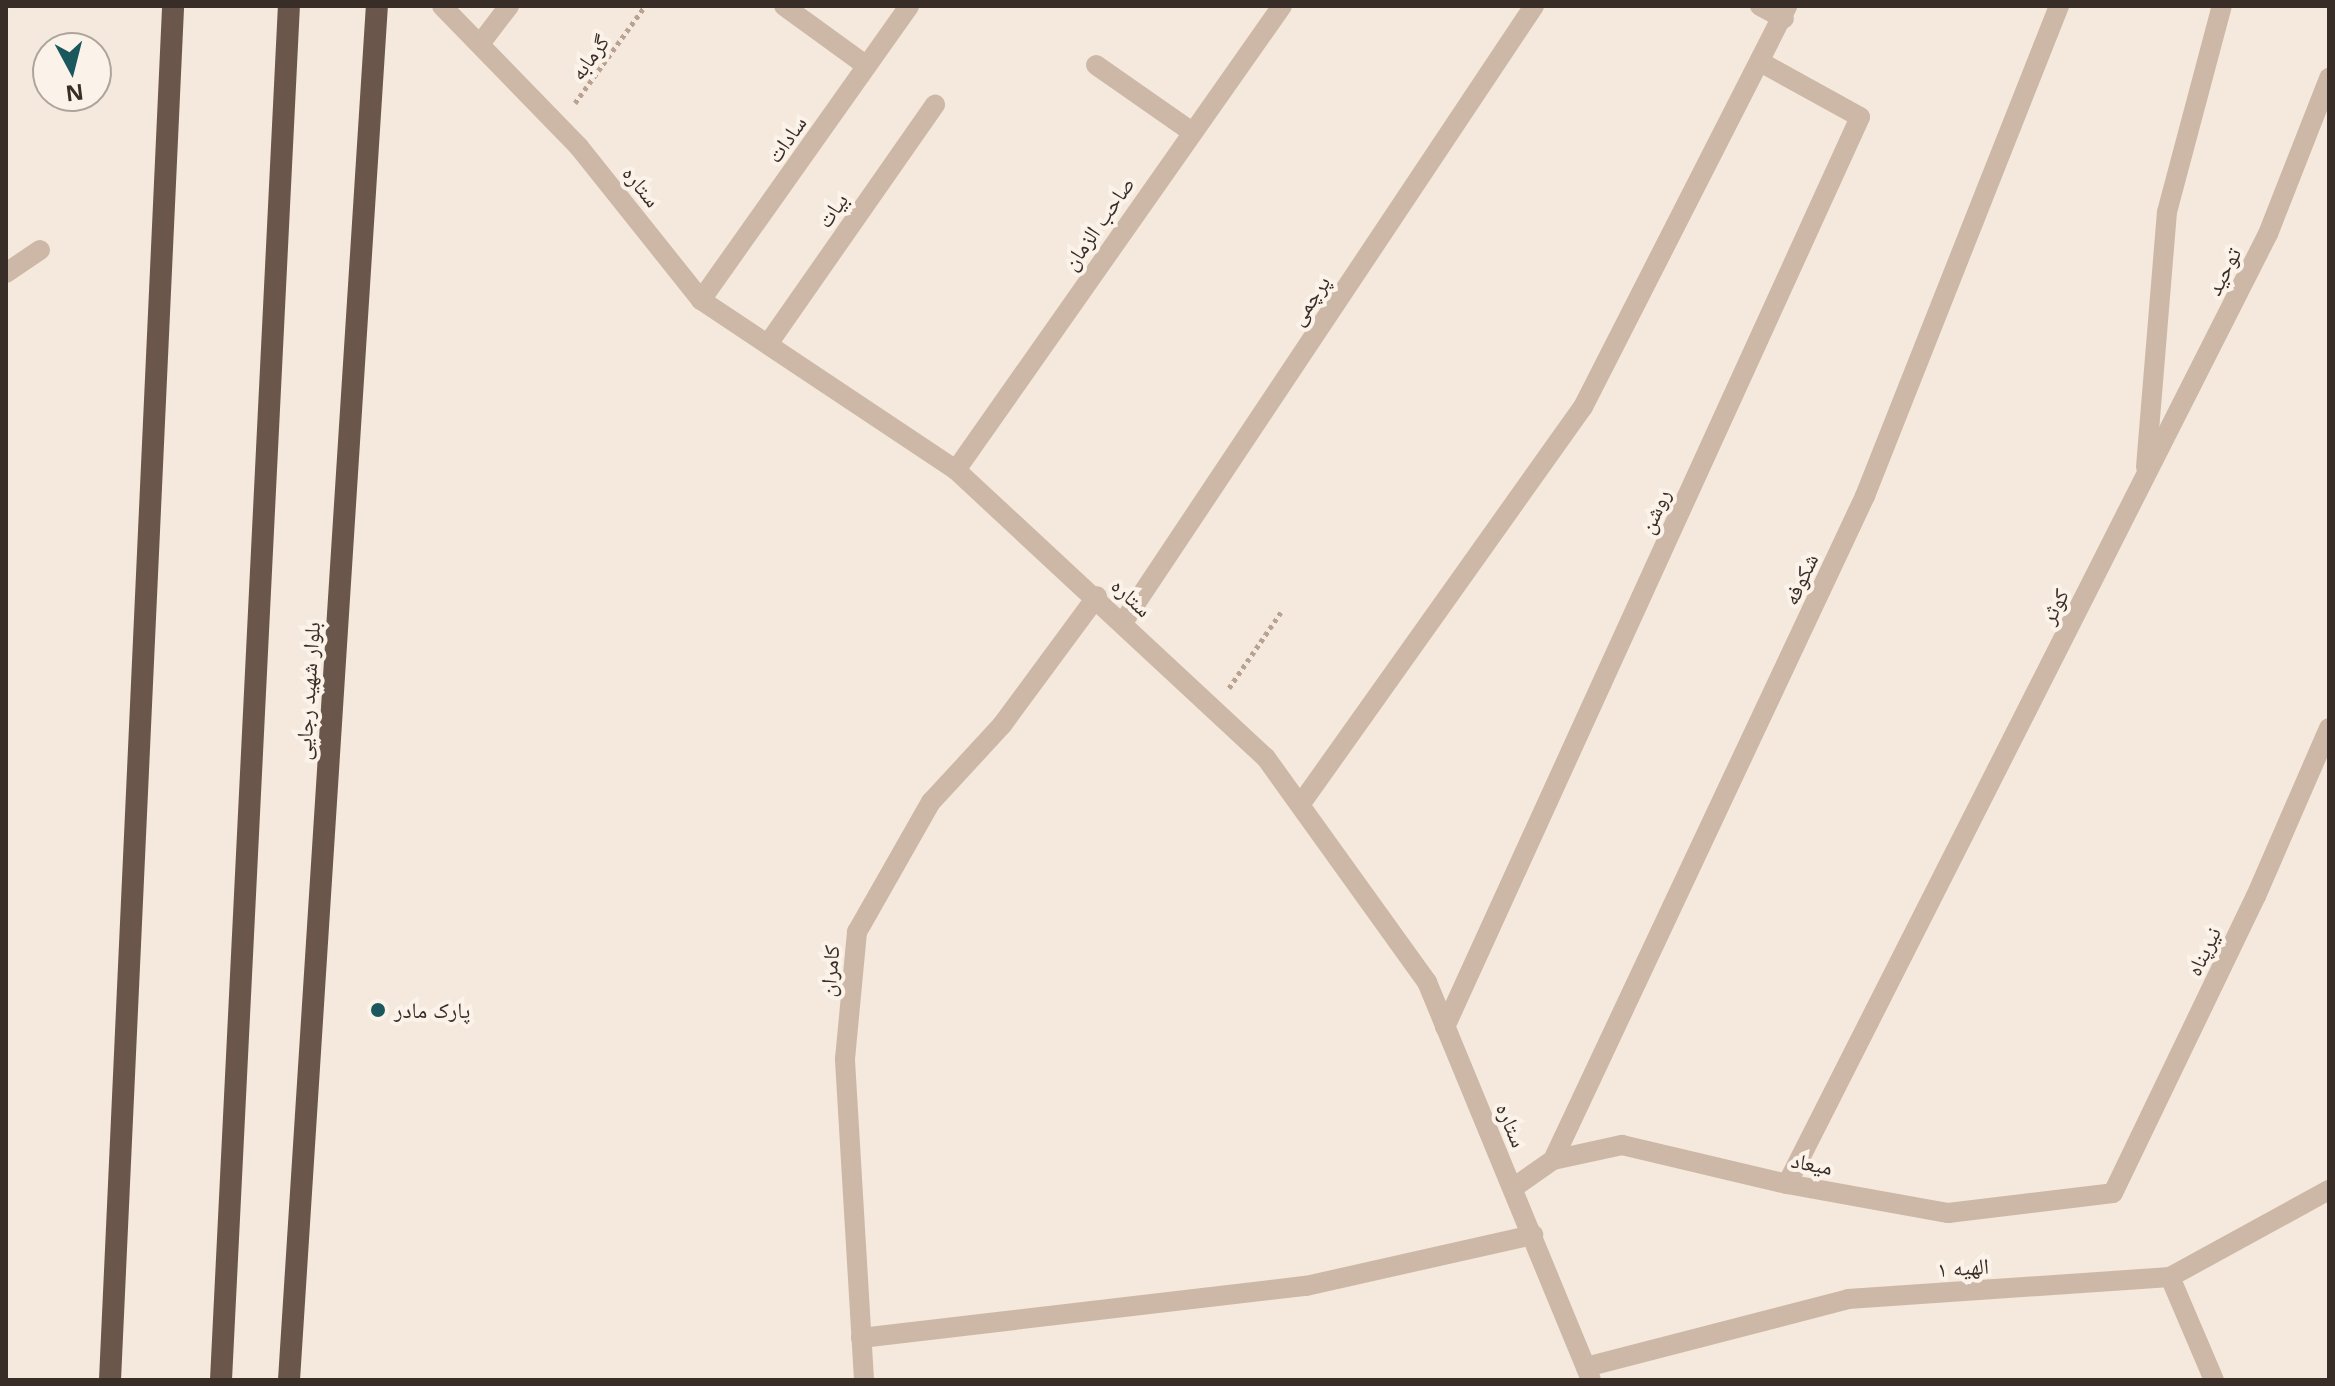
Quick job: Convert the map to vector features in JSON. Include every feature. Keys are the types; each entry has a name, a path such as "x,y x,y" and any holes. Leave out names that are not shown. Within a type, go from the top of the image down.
{"highway":[{"path":"110,1380 173,6"},
{"path":"221,1380 289,6"},
{"name":"بلوار شهید رجایی","path":"289,1380 377,6"}],"street":[{"name":"ستاره","path":"442,6 559,126 701,300 956,470 1124,621 1266,758 1427,982 1588,1374"},
{"path":"480,44 509,6"},
{"path":"784,6 867,66"},
{"name":"سادات","path":"701,300 909,6"},
{"name":"صاحب الزمان","path":"956,470 1282,6"},
{"name":"پرچمی","path":"1124,621 1534,6"},
{"path":"1300,805 1583,407 1786,13 1760,6"},
{"name":"شکوفه","path":"1553,1160 1865,496 2059,6"},
{"name":"کوثر","path":"1787,1184 2145,479 2167,212 2222,6"},
{"name":"روشن","path":"1445,1027 1860,117 1762,63"},
{"path":"1096,65 1192,132"},
{"name":"توحید","path":"2145,479 2268,234 2329,78"},
{"name":"بیات","path":"768,344 935,105"},
{"path":"6,273 40,250"},
{"name":"کامران","path":"864,1380 845,1059 857,932 931,802 1002,725 1097,596"},
{"name":"نیرپناه","path":"2113,1193 2256,896 2329,728"},
{"name":"میعاد","path":"1513,1188 1553,1160 1622,1145 1787,1184 1948,1213 2113,1193"},
{"name":"الهیه ۱","path":"1588,1374 1848,1299 2170,1277 2329,1190"},
{"path":"861,1338 1306,1286 1533,1235"},
{"path":"2170,1277 2214,1380"}],"path":[{"name":"گرمابه","path":"559,126 645,6"},
{"path":"1215,708 1281,612"}],"place":[{"name":"پارک مادر","path":"378,1010"}]}
